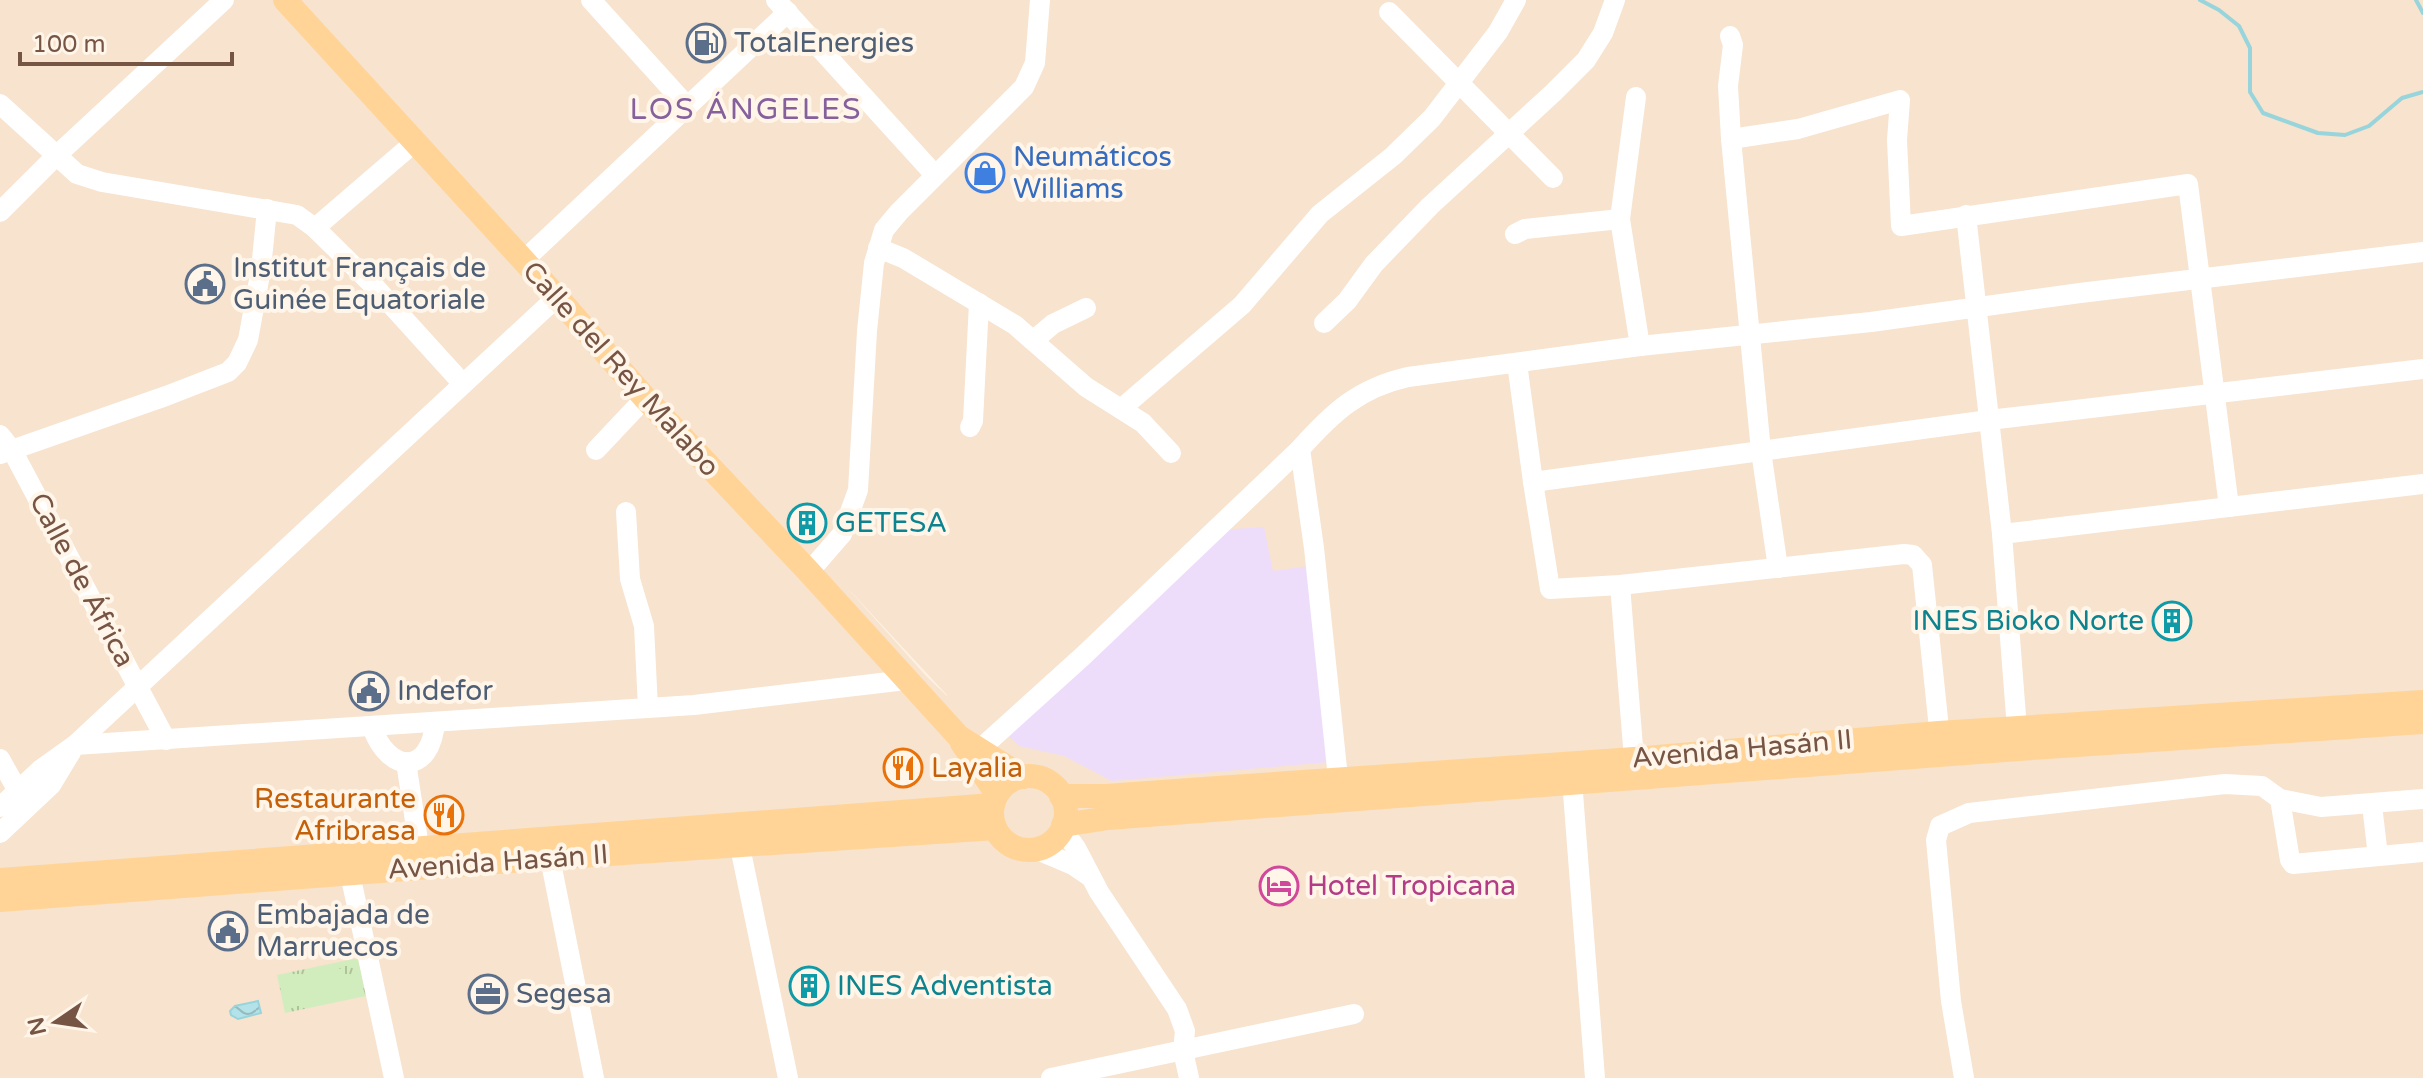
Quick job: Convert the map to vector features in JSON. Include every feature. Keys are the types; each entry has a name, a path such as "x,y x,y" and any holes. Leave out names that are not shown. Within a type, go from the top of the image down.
{"main road":[{"name":"Calle del Rey Malabo","path":"285,0 557,297 645,398 906,680 969,743 1023,777"},
{"name":"Avenida Hasán II","path":"1062,827 1108,818 1571,773 1940,744 2017,729 2423,702"},
{"name":"Avenida Hasán II","path":"1061,796 1123,795 1338,778 1571,773 1634,759 2423,722"},
{"name":"Calle del Rey Malabo","path":"969,743 968,755 995,809"},
{"path":"1023,777 1045,780 1061,796 1064,805 1062,827 1051,842 1026,850 1008,843 995,809 1003,786 1023,777"},
{"name":"Avenida Hasán II","path":"0,880 419,847 995,809"},
{"name":"Avenida Hasán II","path":"0,900 550,858 740,847 995,809"}],"street":[{"path":"0,212 224,0"},
{"path":"591,0 687,106"},
{"path":"809,572 842,534 858,490 867,331 878,248 887,225 1024,87 1035,63 1040,0"},
{"path":"1122,408 1242,305 1320,214 1393,156 1432,118 1498,32 1516,0"},
{"path":"1324,323 1347,301 1374,264 1430,206 1586,60 1603,33 1615,0"},
{"path":"523,261 687,106 782,6 935,175"},
{"path":"1389,12 1553,178"},
{"path":"1730,36 1733,45 1728,86 1731,139 1761,451 1778,568"},
{"path":"1636,97 1620,219 1640,346"},
{"path":"1731,139 1798,129 1900,100 1897,140 1901,226 2188,184 2229,507"},
{"path":"0,104 77,174 102,182 297,215 315,228 375,287 463,384"},
{"path":"315,228 415,142"},
{"path":"4,446 228,372 237,363 248,340 261,269 267,209"},
{"path":"1966,215 2002,534 2017,729"},
{"path":"1515,234 1525,229 1620,219"},
{"path":"878,248 903,258 1001,316 1034,340 1086,387 1143,423 1171,453"},
{"path":"969,743 1083,656 1300,449 1322,424 1353,397 1372,387 1408,377 1640,346 1871,322 2423,252"},
{"path":"0,807 40,770 75,745 557,297"},
{"path":"970,427 973,421 979,303"},
{"path":"1034,340 1053,324 1086,308"},
{"path":"1517,363 1550,589 1620,585 1913,555 1922,565 1940,744"},
{"path":"1533,482 1989,420 2423,369"},
{"path":"596,450 645,398"},
{"name":"Calle de África","path":"4,446 138,684 166,740"},
{"path":"1300,449 1314,548 1338,778"},
{"path":"2002,534 2423,484"},
{"path":"626,512 630,579 644,626 648,708"},
{"path":"1620,585 1634,759"},
{"path":"75,745 694,705 906,680"},
{"path":"372,727 383,751 394,759 413,762 426,753 433,740 435,722"},
{"path":"0,833 51,785 75,745"},
{"path":"0,759 18,791"},
{"path":"406,762 419,847"},
{"path":"1571,773 1595,1078"},
{"path":"1964,1078 1942,927 1936,840 1940,826 1969,813 2225,784 2262,786 2280,799 2321,807 2423,799"},
{"path":"2280,799 2293,864 2423,852"},
{"path":"2372,805 2378,856"},
{"path":"1062,827 1089,876 1177,1009 1185,1031 1183,1051 1189,1078"},
{"path":"740,847 788,1078"},
{"path":"1035,849 1073,865 1089,876"},
{"path":"550,858 594,1078"},
{"path":"350,874 394,1078"},
{"path":"1051,1078 1354,1014"}],"shaded area":[{"path":"0,0 2423,0 2423,1078 0,1078","holes":["842,582 947,695 927,677"]},
{"path":"1264,527 1273,571 1309,566 1331,762 1112,781 1064,756 1019,746 1006,734 1218,530"}],"green space":[{"path":"358,958 366,996 285,1013 277,975"},
{"path":"343,968 348,993 301,1003 295,978"}],"water":[{"path":"258,1001 261,1013 238,1019 231,1015 230,1011 235,1006"}],"waterway":[{"path":"2200,0 2239,26 2250,48 2250,92 2263,113 2318,133 2345,135 2369,126 2402,98 2423,92"},
{"path":"2416,0 2423,13"}],"place":[{"name":"TotalEnergies","path":"706,43"},
{"name":"Neumáticos Williams","path":"985,173"},
{"name":"Institut Français de Guinée Equatoriale","path":"205,284"},
{"name":"GETESA","path":"807,523"},
{"name":"INES Bioko Norte","path":"2172,621"},
{"name":"Indefor","path":"369,691"},
{"name":"Layalia","path":"903,768"},
{"name":"Restaurante Afribrasa","path":"444,815"},
{"name":"Hotel Tropicana","path":"1279,886"},
{"name":"Embajada de Marruecos","path":"228,931"},
{"name":"INES Adventista","path":"809,986"},
{"name":"Segesa","path":"488,994"}],"district":[{"name":"LOS ÁNGELES","path":"746,109"}]}
